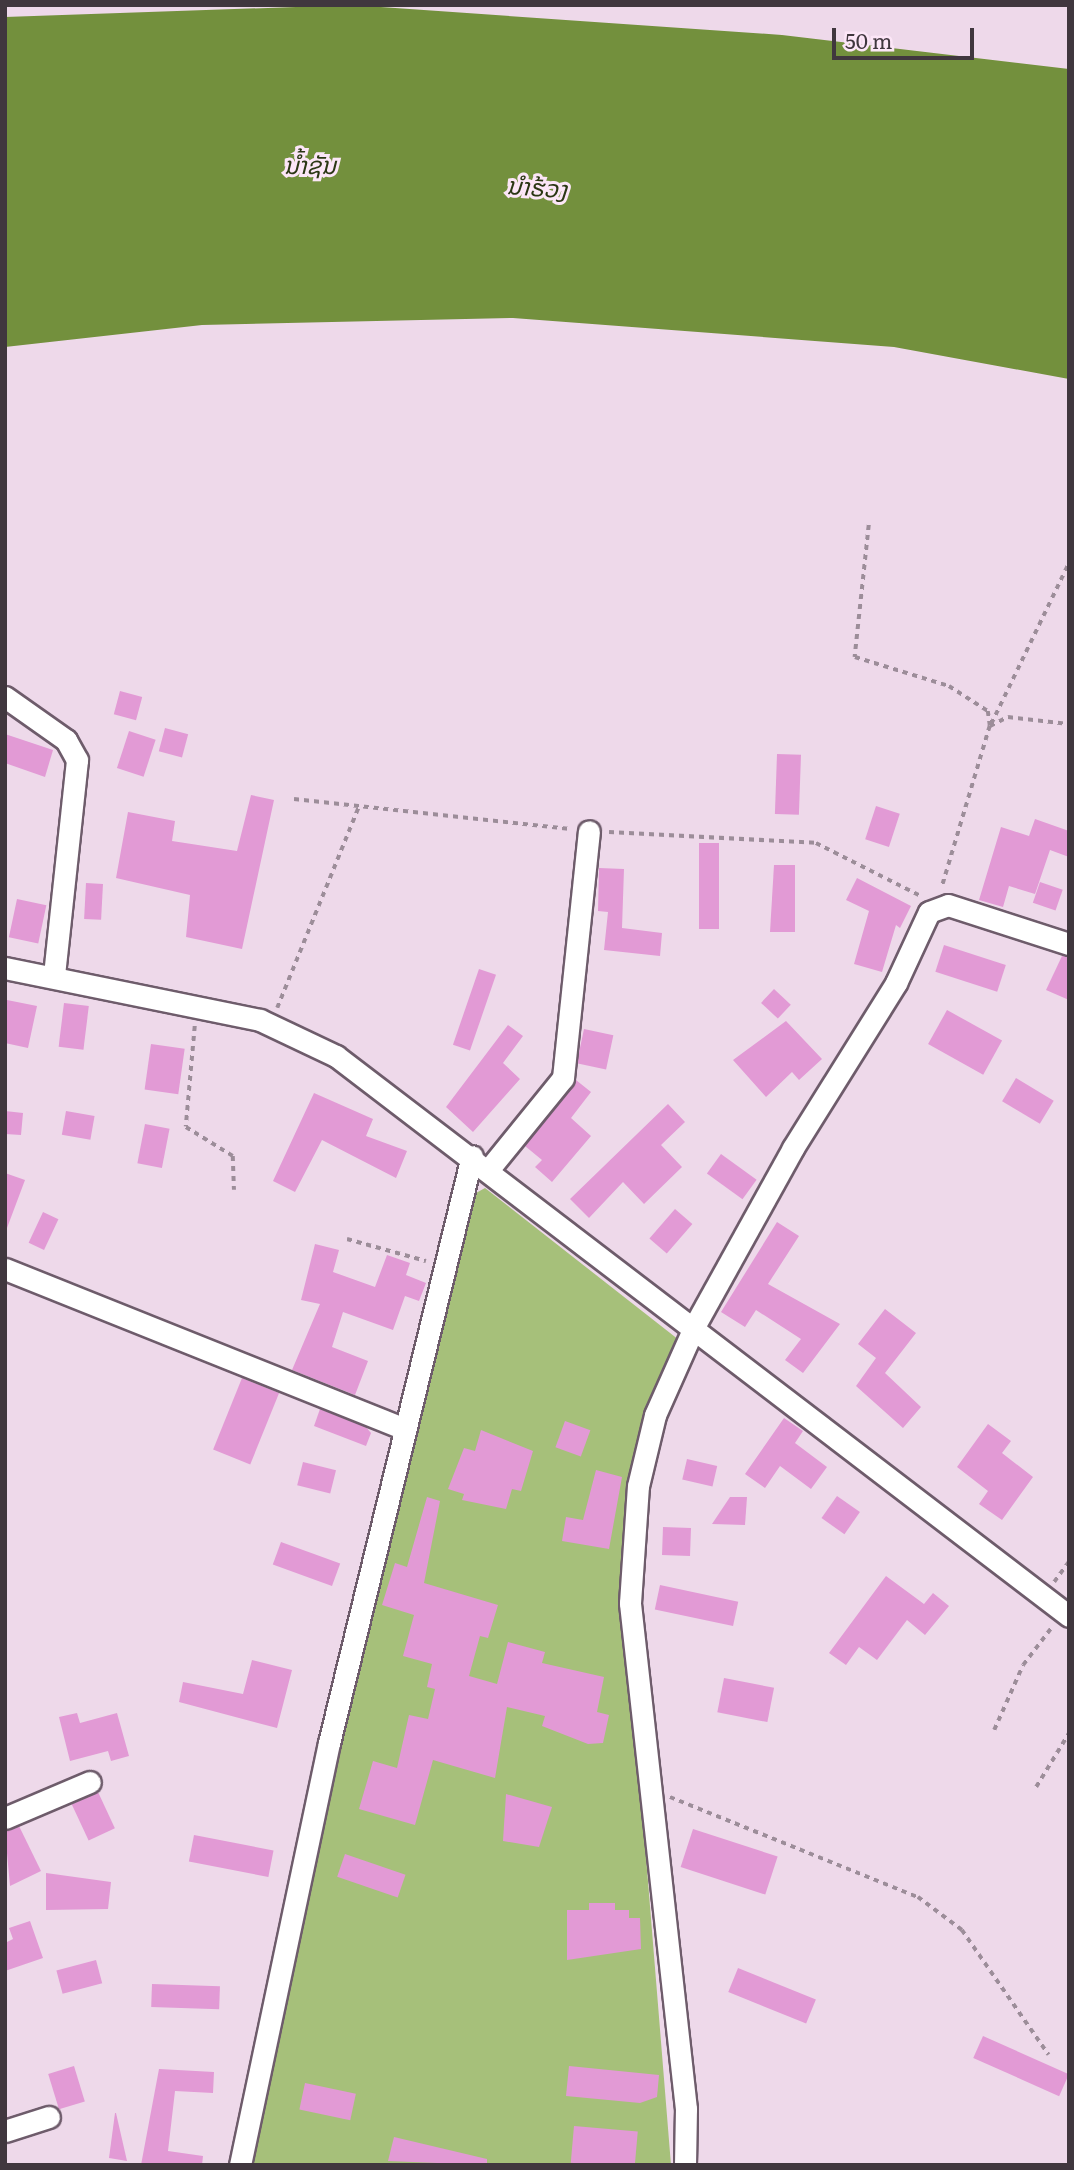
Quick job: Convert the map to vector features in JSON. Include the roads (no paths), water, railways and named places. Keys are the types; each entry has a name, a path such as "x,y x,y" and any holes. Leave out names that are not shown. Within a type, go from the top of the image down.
{"street":[{"path":"5,697 66,740 77,760 54,977"},
{"path":"240,2165 329,1743 445,1266 481,1163 563,1078 589,831"},
{"path":"685,2165 686,2109 652,1789 635,1661 632,1541 646,1446 695,1325 937,904 1069,944"},
{"path":"5,968 197,1006 271,1024 336,1056 695,1325 1066,1614"},
{"path":"5,1269 405,1429"},
{"path":"5,1818 90,1782"},
{"path":"5,2131 49,2117"}],"water":[{"name":"ນ້ຳຊັນ","path":"352,5 782,35 1069,69 1069,379 894,347 513,318 202,325 5,347 5,17"}],"water label":[{"name":"ນຳ້ຮວງ","path":"537,186"}]}
